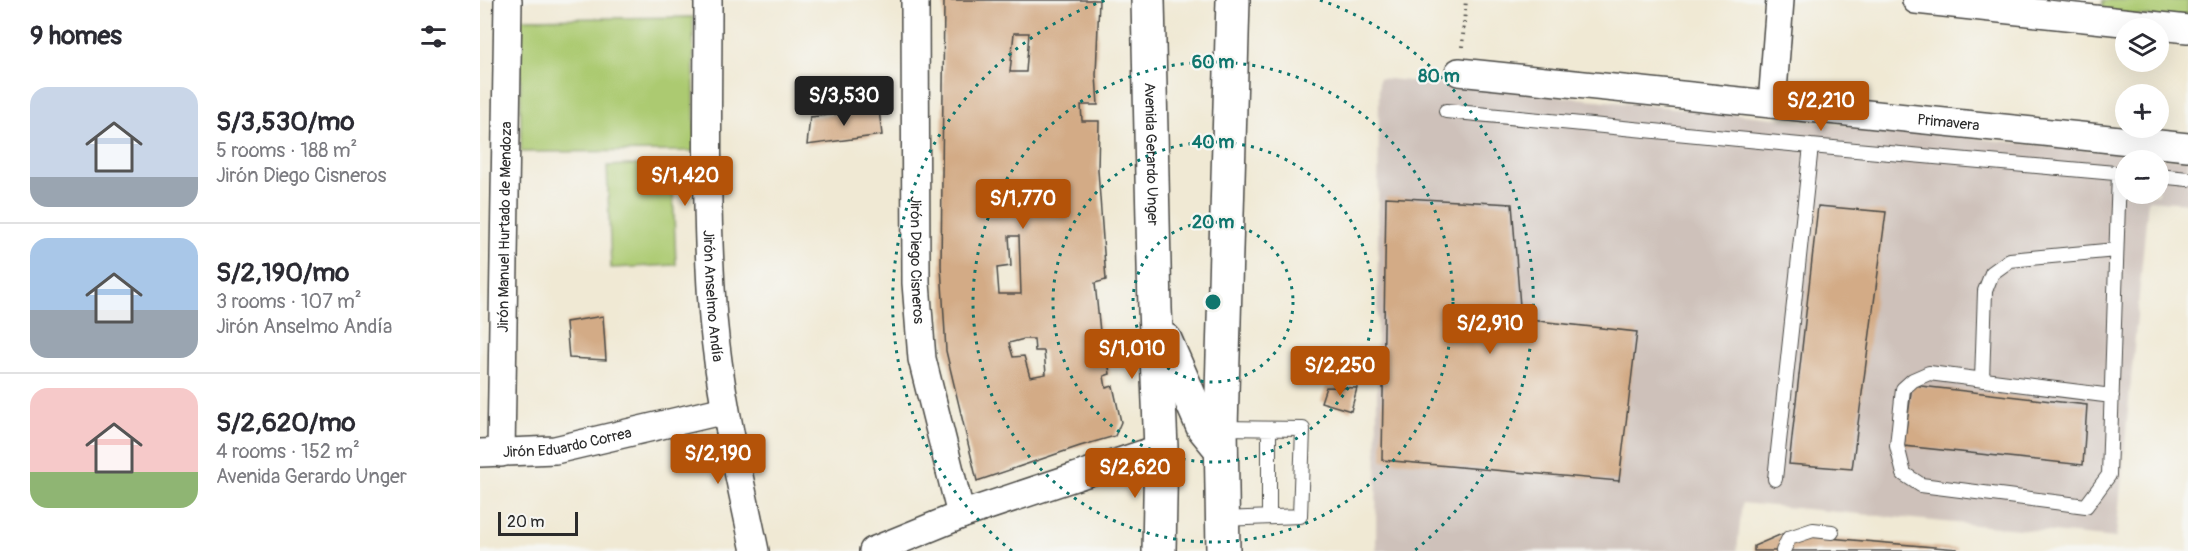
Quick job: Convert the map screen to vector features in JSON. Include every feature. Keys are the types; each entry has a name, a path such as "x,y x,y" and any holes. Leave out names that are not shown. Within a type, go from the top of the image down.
{"main road":[{"name":"Avenida Gerardo Unger","path":"1148,0 1155,309 1161,448 1160,551"},
{"path":"1215,435 1233,0"},
{"name":"Avenida Gerardo Unger","path":"1155,309 1169,354 1215,435 1223,535"}],"street":[{"name":"Jirón Manuel Hurtado de Mendoza","path":"491,453 508,0"},
{"name":"Jirón Anselmo Andía","path":"708,0 708,208 714,320 725,410 755,551"},
{"name":"Jirón Diego Cisneros","path":"915,0 916,283 922,359 961,515"},
{"path":"1772,104 1780,0"},
{"path":"1916,0 2188,29"},
{"name":"Primavera","path":"1460,72 2188,147"},
{"name":"Jirón Eduardo Correa","path":"491,453 555,450 725,410"},
{"path":"873,551 961,515 1161,448"}],"lane":[{"path":"1446,111 2115,172"},
{"path":"1775,479 1811,146"},
{"path":"2169,177 2188,179"},
{"path":"2112,396 1929,373 1913,380 1903,389 1897,446 1904,474 1921,485 2086,506 2109,475 2120,204"},
{"path":"1982,380 1985,291 1992,273 2010,260 2116,250"},
{"path":"1269,429 1269,516"},
{"path":"1215,435 1269,429 1303,429 1300,516 1269,516 1223,535"},
{"path":"1783,551 1789,538 1813,530 1832,532"}],"path":[{"path":"1460,72 1466,0"}],"shaded area":[{"path":"1379,78 2115,153 2115,204 2148,204 2116,538 1742,503 1737,551 1376,551"},
{"path":"2169,158 2188,160 2188,203 2169,202"}],"green space":[{"path":"2103,0 2188,0 2188,21 2102,11"},
{"path":"693,17 695,151 521,152 520,19"},
{"path":"672,163 676,265 611,268 607,166"}],"building":[{"path":"944,0 1099,0 1096,75 1098,105 1081,105 1082,121 1099,121 1098,170 1106,280 1095,283 1103,361 1108,360 1110,374 1104,376 1106,388 1113,386 1121,422 1115,436 977,481 946,351 941,266","holes":["1014,33 1029,33 1026,72 1010,72","1009,236 1019,236 1021,294 999,294 997,268 1011,266","1034,339 1035,351 1044,351 1046,374 1030,377 1024,356 1013,357 1009,343"]},
{"path":"879,110 882,135 807,145 810,117"},
{"path":"1386,197 1512,204 1521,319 1637,332 1619,481 1382,460"},
{"path":"1818,206 1886,212 1852,469 1789,464"},
{"path":"603,316 606,360 569,358 566,322"},
{"path":"1912,385 2087,405 2083,465 1904,446"},
{"path":"1326,387 1357,388 1351,411 1321,402"},
{"path":"1782,534 1957,549 1957,551 1754,551 1754,546"}]}
